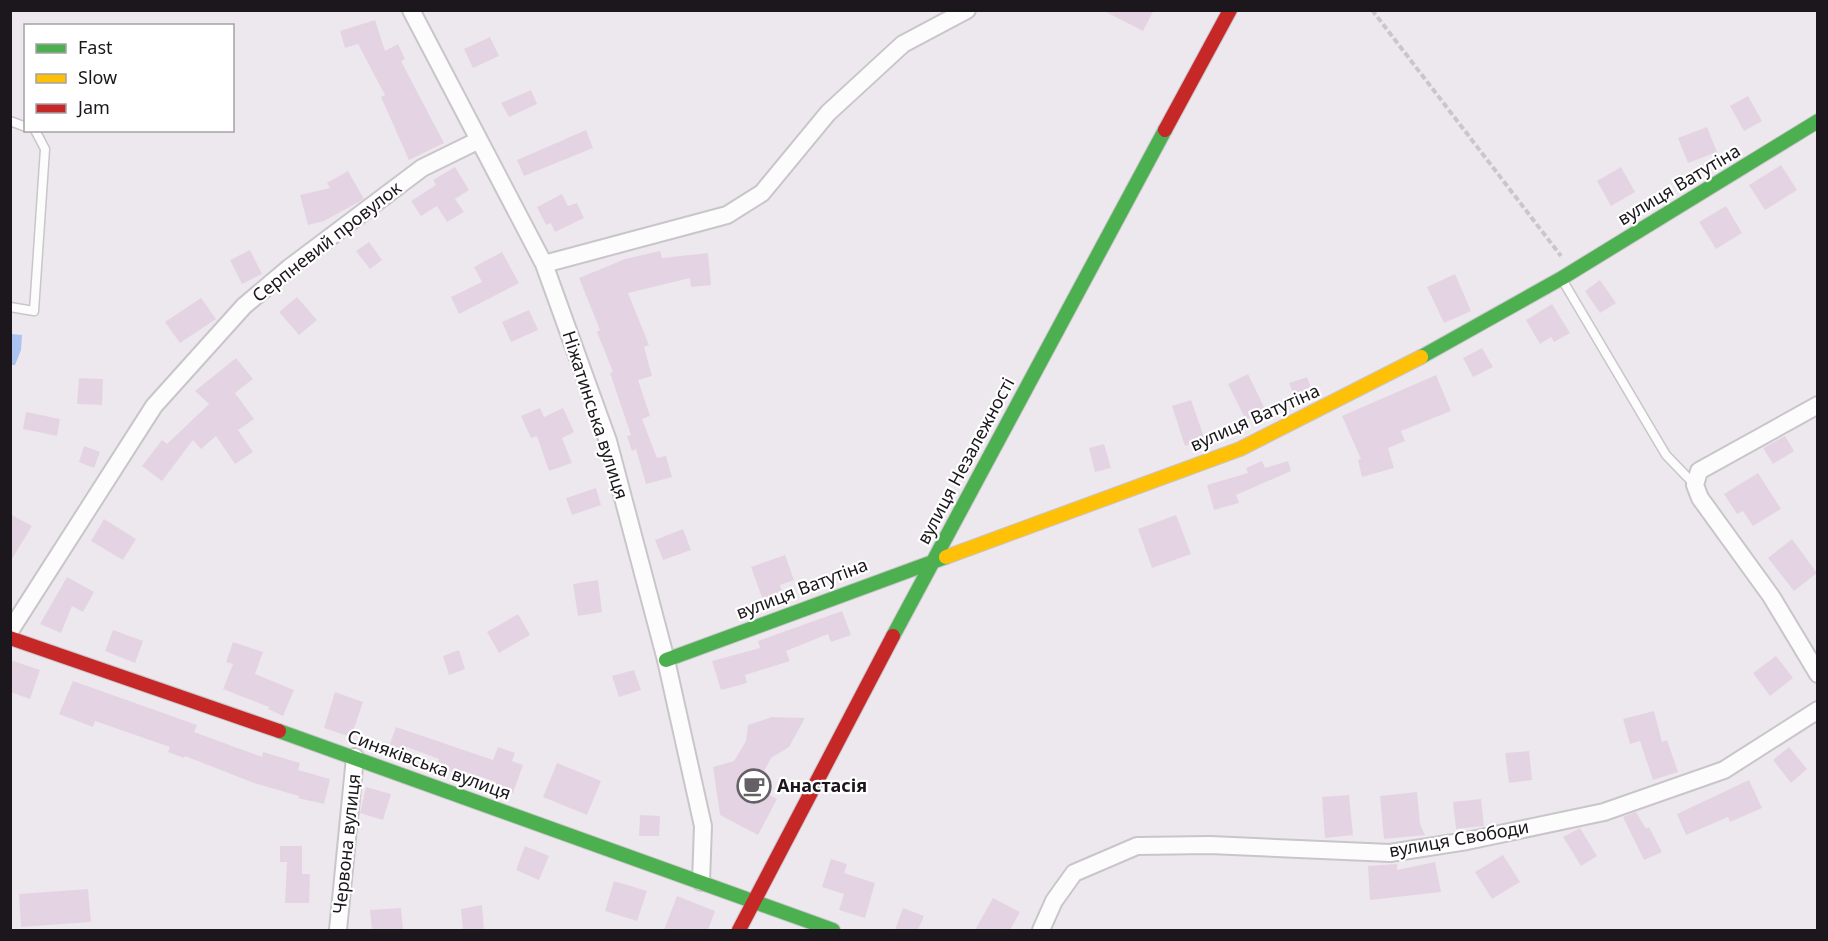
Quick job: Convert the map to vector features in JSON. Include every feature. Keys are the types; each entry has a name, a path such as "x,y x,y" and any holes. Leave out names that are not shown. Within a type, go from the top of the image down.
{"street":[{"name":"Ніжатинська вулиця","path":"411,10 477,141 544,264 608,441 666,660 703,825 701,882"},
{"path":"544,264 727,215 762,194 828,113 903,44 967,10"},
{"name":"вулиця Незалежності","path":"739,930 933,560 1230,10"},
{"name":"вулиця Ватутіна","path":"666,660 1240,449 1372,384 1567,274 1818,121"},
{"name":"Серпневий провулок","path":"10,631 154,406 244,306 289,268 422,168 477,141"},
{"path":"1818,405 1699,471 1695,485 1700,498 1771,596 1818,674"},
{"name":"Синяківська вулиця","path":"10,638 355,757 833,930"},
{"name":"вулиця Свободи","path":"1041,930 1054,901 1074,873 1137,846 1210,845 1390,853 1467,841 1604,812 1724,770 1818,710"},
{"name":"Червона вулиця","path":"338,930 355,757"}],"lane":[{"path":"10,307 34,311 45,148 36,132"},
{"path":"1567,274 1666,455 1695,485"}],"path":[{"path":"1371,10 1567,274"}],"water":[{"path":"11,334 22,335 21,350 15,365 11,365"}],"building":[{"path":"1102,10 1154,10 1143,31"},
{"path":"375,20 385,51 398,44 405,59 401,61 444,143 409,160 381,97 385,95 358,44 345,48 340,31"},
{"path":"490,37 499,56 473,68 464,49"},
{"path":"531,90 537,104 509,117 501,103"},
{"path":"1748,96 1762,121 1744,131 1730,106"},
{"path":"1707,127 1717,152 1688,163 1678,138"},
{"path":"586,130 593,148 524,176 517,160"},
{"path":"1781,165 1797,190 1765,210 1749,185"},
{"path":"455,167 469,190 455,199 464,212 447,222 437,206 421,216 411,201 436,185 433,180"},
{"path":"1621,167 1635,192 1611,206 1597,181"},
{"path":"348,171 364,199 324,221 308,225 300,195 330,188 327,183"},
{"path":"562,194 568,206 577,203 584,218 555,232 551,223 546,225 537,207"},
{"path":"1726,206 1742,233 1716,249 1699,222"},
{"path":"369,242 382,260 370,269 356,251"},
{"path":"250,250 262,274 242,284 230,260"},
{"path":"660,251 662,258 708,253 711,285 691,287 690,278 628,293 649,345 644,347 652,376 638,380 650,416 642,419 657,458 666,456 672,477 646,484 636,449 632,451 627,436 631,435 610,373 613,372 597,332 600,330 579,278 625,259"},
{"path":"502,252 519,283 459,314 451,297 482,282 474,267"},
{"path":"1455,274 1471,311 1444,323 1427,287"},
{"path":"1600,280 1616,303 1600,313 1585,291"},
{"path":"297,297 317,320 299,335 279,312"},
{"path":"201,298 216,319 180,343 165,322"},
{"path":"1552,304 1570,333 1554,342 1551,337 1540,344 1526,320"},
{"path":"529,310 538,330 511,342 502,322"},
{"path":"1482,348 1493,367 1473,377 1463,358"},
{"path":"236,358 253,379 235,393 254,419 238,430 253,452 235,464 216,436 201,449 193,440 162,481 142,466 162,440 167,444 209,404 195,391"},
{"path":"1248,374 1266,411 1246,420 1228,384"},
{"path":"1436,375 1451,411 1401,431 1405,441 1388,448 1394,468 1362,477 1358,460 1361,459 1342,416"},
{"path":"1307,377 1314,396 1297,403 1289,383"},
{"path":"79,378 103,379 102,405 77,404"},
{"path":"1191,400 1205,440 1185,446 1172,406"},
{"path":"540,408 544,417 563,408 574,432 562,438 572,463 549,471 537,436 531,438 521,416"},
{"path":"26,412 60,419 57,436 23,429"},
{"path":"1785,436 1794,451 1773,464 1763,448"},
{"path":"1104,444 1111,468 1095,472 1089,448"},
{"path":"84,446 100,452 94,468 79,462"},
{"path":"1262,461 1265,468 1288,461 1291,471 1236,495 1239,503 1214,510 1207,485 1248,473 1246,468"},
{"path":"1758,473 1781,509 1753,526 1743,511 1737,514 1724,494"},
{"path":"596,488 601,505 572,515 566,498"},
{"path":"10,514 32,526 10,562"},
{"path":"1176,515 1191,554 1152,568 1138,529"},
{"path":"104,519 136,539 123,560 91,541"},
{"path":"683,529 691,550 663,560 655,540"},
{"path":"1792,539 1817,573 1794,591 1768,558"},
{"path":"785,555 794,580 780,585 785,599 765,606 751,567"},
{"path":"67,577 94,592 83,612 72,606 61,633 40,624"},
{"path":"598,580 602,612 578,616 573,584"},
{"path":"842,611 851,635 831,642 828,634 786,651 790,661 745,675 747,683 721,690 712,661 760,648 758,641"},
{"path":"518,614 530,635 499,653 487,632"},
{"path":"113,630 143,641 135,663 105,651"},
{"path":"233,642 263,652 255,674 294,690 283,716 268,709 269,707 223,689 233,664 226,662"},
{"path":"459,650 465,669 449,675 443,656"},
{"path":"1776,656 1793,678 1770,696 1753,673"},
{"path":"10,660 40,670 30,699 10,692"},
{"path":"634,670 641,690 619,697 612,676"},
{"path":"73,681 197,725 194,732 262,757 263,752 300,763 298,770 330,779 324,804 298,798 299,796 254,783 185,756 184,758 168,752 170,747 95,721 93,727 59,714"},
{"path":"335,692 363,702 351,737 324,728"},
{"path":"1654,711 1662,742 1667,740 1678,772 1653,780 1640,741 1630,744 1623,719"},
{"path":"772,717 805,718 789,747 771,758 761,777 764,792 777,799 758,835 720,815 713,767 734,761 746,741 748,725"},
{"path":"396,727 493,760 498,747 515,753 512,761 523,765 513,793 494,787 496,782 463,771 461,775 437,766 439,759 407,747 404,754 388,749"},
{"path":"1789,747 1807,769 1791,783 1773,760"},
{"path":"1529,751 1532,780 1509,783 1505,753"},
{"path":"557,763 601,781 587,815 543,797"},
{"path":"1749,780 1762,808 1730,822 1728,817 1686,835 1677,814"},
{"path":"366,787 391,794 383,820 360,813"},
{"path":"1417,792 1420,824 1425,835 1384,839 1380,796"},
{"path":"1349,795 1353,835 1325,838 1322,797"},
{"path":"1481,799 1484,826 1456,829 1453,802"},
{"path":"1636,812 1646,829 1649,827 1662,852 1644,860 1623,817"},
{"path":"640,815 660,816 659,836 639,836"},
{"path":"1580,828 1597,856 1581,866 1563,837"},
{"path":"280,846 302,846 302,874 310,874 309,903 285,903 287,862 280,862"},
{"path":"525,846 549,856 539,880 516,870"},
{"path":"1503,855 1520,882 1492,899 1475,872"},
{"path":"831,859 847,864 844,873 875,883 865,918 839,910 844,894 822,887"},
{"path":"1435,862 1441,892 1370,900 1368,866 1397,864 1397,870"},
{"path":"614,881 647,891 637,921 605,911"},
{"path":"88,889 91,922 21,927 19,894"},
{"path":"677,896 715,911 708,930 664,930"},
{"path":"993,898 1020,912 1010,930 975,930"},
{"path":"482,905 484,930 463,930 461,909"},
{"path":"401,908 403,930 372,930 370,910"},
{"path":"903,908 924,916 918,930 895,930"}],"traffic: fast":[{"path":"1421,357 1562,278 1818,121"},
{"path":"893,636 1165,130"},
{"path":"666,660 946,557"},
{"path":"279,731 833,930"}],"traffic: slow":[{"path":"946,557 1240,449 1421,357"}],"traffic: jam":[{"path":"1165,130 1230,10"},
{"path":"739,930 893,636"},
{"path":"10,638 279,731"}],"place":[{"name":"Анастасія","path":"754,786"}]}
